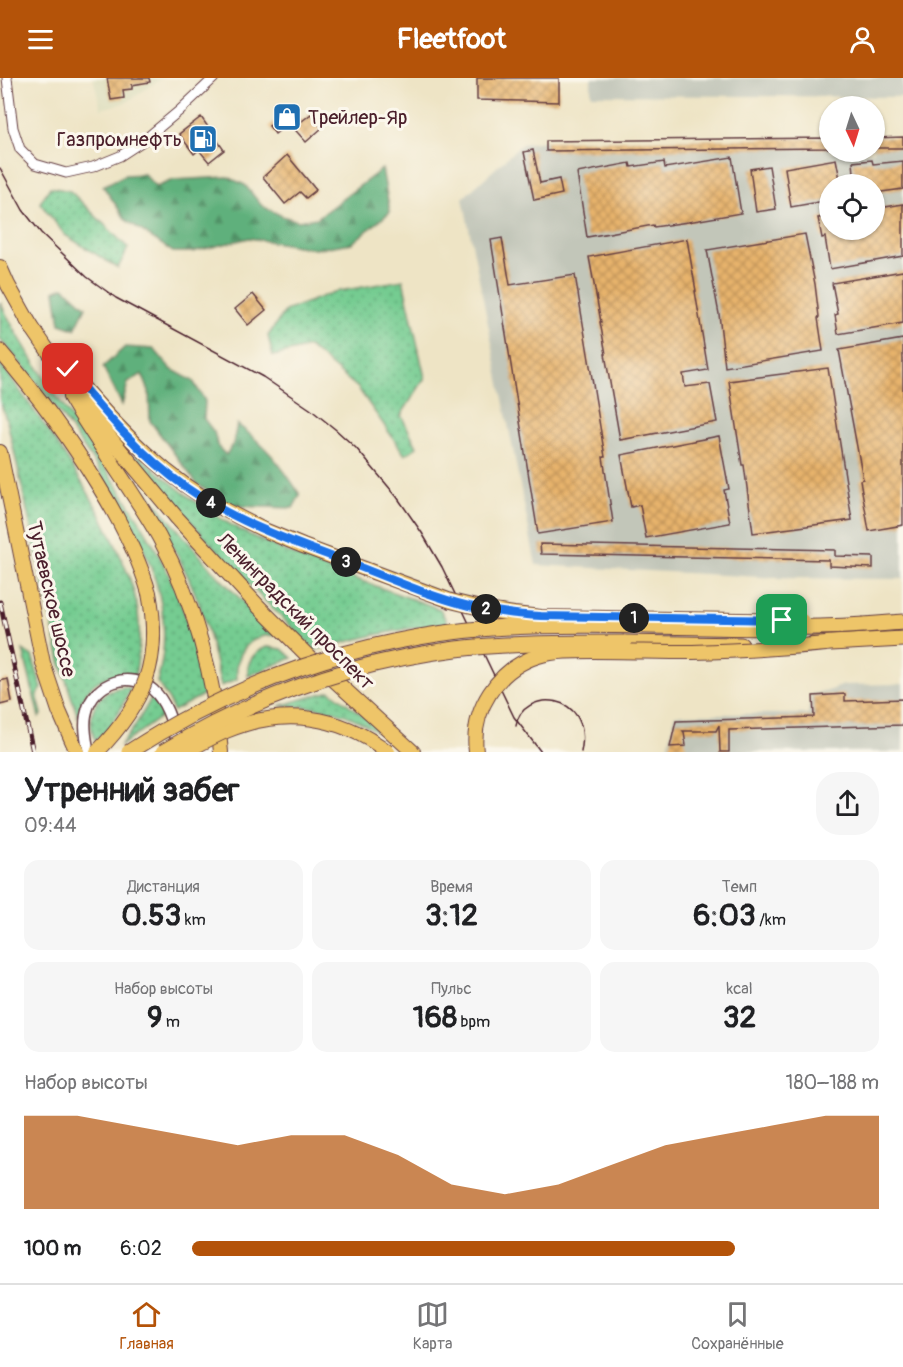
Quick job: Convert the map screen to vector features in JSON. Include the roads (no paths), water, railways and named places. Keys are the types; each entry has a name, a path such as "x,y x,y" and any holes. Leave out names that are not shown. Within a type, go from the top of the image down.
{"highway":[{"path":"129,752 181,720 264,680 325,659 398,641 492,628 781,628 903,622"},
{"path":"163,752 210,725 272,697 333,675 420,655 468,648 550,644 826,644 903,639"}],"main road":[{"path":"0,267 87,426 142,509 171,559 201,641 216,712 221,752"},
{"path":"27,320 109,418 139,448 186,488 264,530 451,601 493,611 541,616 782,620 864,625"},
{"name":"Ленинградский проспект","path":"27,320 96,421 184,526 308,656 413,752"},
{"path":"0,351 43,404 89,471 131,545 149,592 154,642 146,678 131,712 119,730 97,752"},
{"name":"Тутаевское шоссе","path":"0,452 44,663 59,711 77,752"},
{"path":"476,752 477,722 486,698 508,673 537,656 568,651 761,650 826,644"},
{"path":"185,752 226,731 246,724 276,718 301,717 322,720 344,727 388,752"}],"street":[{"path":"7,78 13,128 20,149 35,164 66,173 93,167 120,156 143,141 214,78"},
{"path":"89,752 85,725 91,700 106,685 127,679 145,684 159,697 164,705 180,752"}],"tram line":[{"path":"0,168 23,210 41,233 87,277 116,298 263,377 310,409 356,448 397,497 422,533 442,567 514,717 541,752"},
{"path":"516,726 521,714 530,705 542,701 555,702 567,707 577,716 582,732 581,752"}],"railway":[{"path":"0,602 33,752"}],"place":[{"name":"Трейлер-Яр","path":"287,117"},
{"name":"Газпромнефть","path":"203,139"}]}
